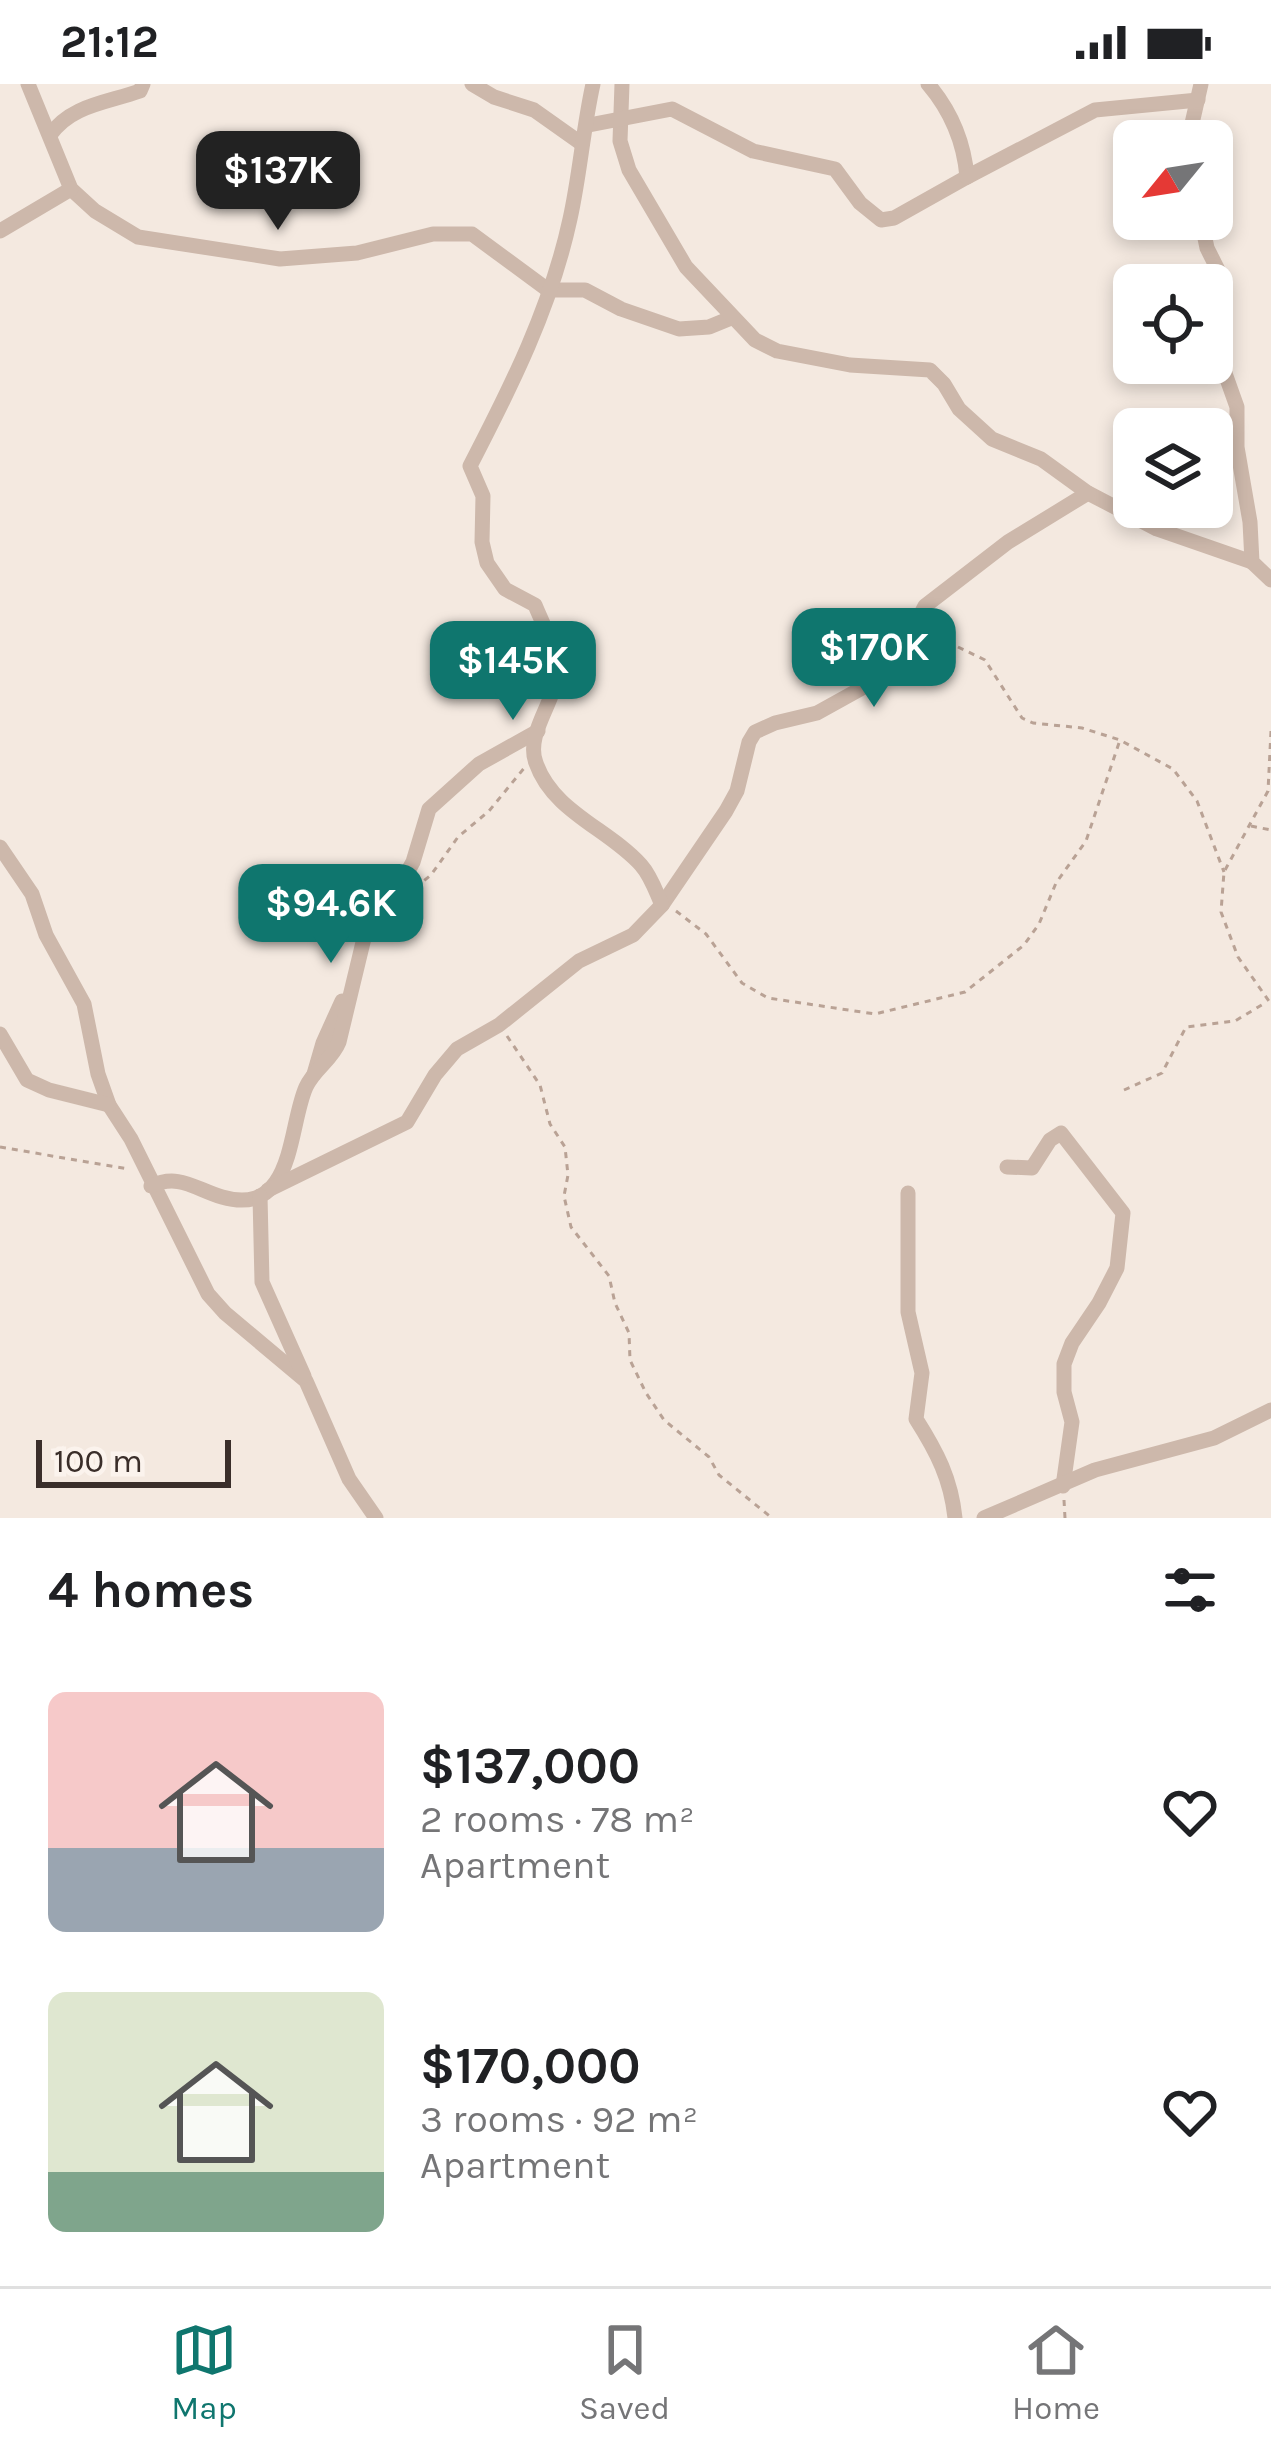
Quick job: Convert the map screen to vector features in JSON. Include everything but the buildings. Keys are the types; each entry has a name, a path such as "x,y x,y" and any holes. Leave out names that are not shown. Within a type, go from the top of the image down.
{"street":[{"path":"50,135 74,110 140,91 143,84"},
{"path":"472,84 533,110 581,144"},
{"path":"592,84 589,125 581,144 569,224 548,290 521,369 470,466 483,496 482,542 487,563 506,589 535,605 557,662 557,678 533,758 571,810 639,862 665,903"},
{"path":"622,84 618,118 628,170 686,267 755,340 777,351 850,364 930,370 959,409 992,439 1041,459 1088,494 1157,529 1252,562 1271,580"},
{"path":"928,84 955,127 967,177"},
{"path":"34,89 71,189 95,211 138,237 257,256 319,258 433,234 472,234 548,290 585,290 620,309 679,329 709,327 731,318"},
{"path":"589,125 672,109 753,151 835,169 860,203 881,220 894,218 1094,110 1200,92"},
{"path":"0,231 71,189"},
{"path":"1205,240 1223,280 1222,365 1237,407 1237,447 1252,562"},
{"path":"149,1181 180,1180 239,1200 264,1193 407,1122 447,1059 500,1025 579,961 648,924 737,790 755,732 817,713 891,672 925,606 1008,542 1088,494"},
{"path":"376,1518 349,1480 262,1282 264,1193 282,1172 306,1088 339,1042 364,934 380,902 413,862 429,808 478,764 538,731"},
{"path":"0,847 32,894 46,935 84,1004 109,1106 208,1294 306,1381"},
{"path":"0,1034 27,1080 109,1106"},
{"path":"1007,1166 1032,1168 1050,1140 1061,1133 1124,1213 1117,1268 1064,1364 1072,1443 1063,1486"},
{"path":"908,1193 908,1312 922,1373 916,1419 950,1481 956,1518"},
{"path":"984,1518 1096,1470 1214,1438 1271,1410"}],"path":[{"path":"958,647 985,660 1022,718 1120,740 1173,770 1197,801 1224,872 1224,925 1238,957 1269,1003 1235,1021 1186,1027 1162,1073 1124,1090"},
{"path":"1224,872 1268,791 1271,731"},
{"path":"665,903 706,934 742,983 768,998 874,1014 965,992 1024,945 1039,924 1056,883 1087,841 1120,740"},
{"path":"406,893 431,875 458,837 489,811 533,758"},
{"path":"1249,826 1271,830"},
{"path":"500,1025 540,1085 550,1124 565,1147 564,1196 571,1227 609,1276 629,1334 630,1360 646,1393 664,1420 709,1457 719,1475 772,1518"},
{"path":"0,1147 58,1160 123,1166 149,1181"},
{"path":"1063,1486 1065,1518"}]}
